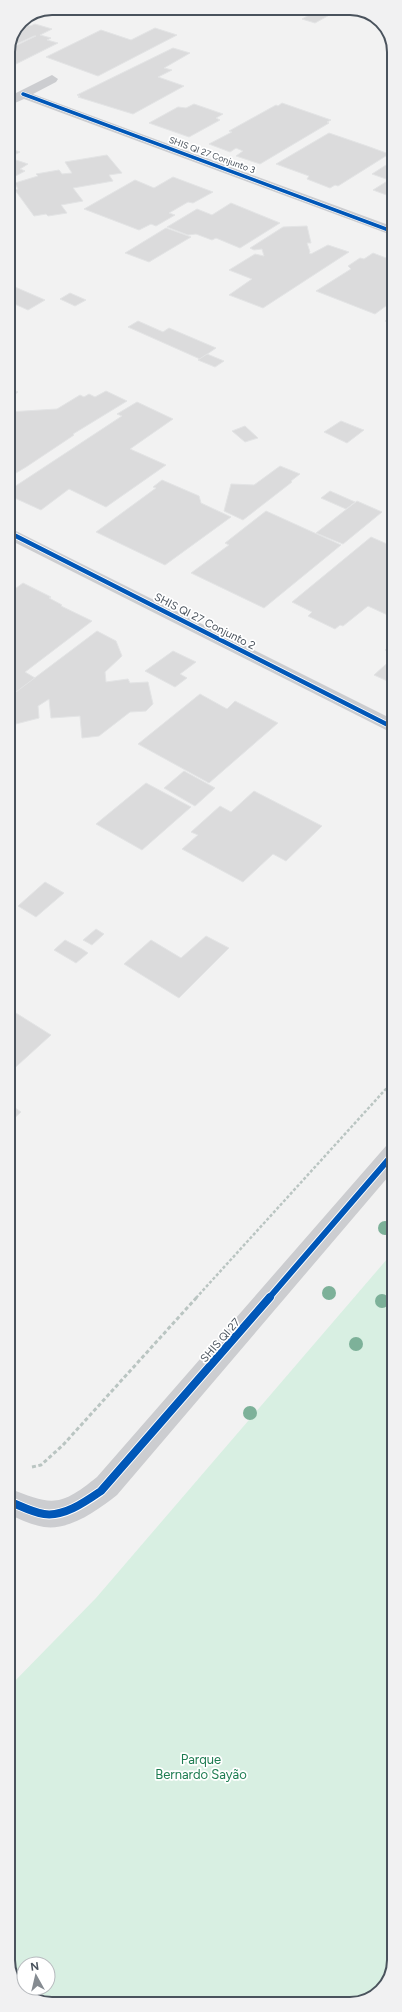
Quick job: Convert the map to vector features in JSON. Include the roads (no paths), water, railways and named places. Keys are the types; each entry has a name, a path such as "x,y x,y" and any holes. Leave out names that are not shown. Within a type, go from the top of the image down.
{"street":[{"path":"15,98 52,79"},
{"name":"SHIS QI 27 Conjunto 3","path":"24,94 387,229"},
{"name":"SHIS QI 27 Conjunto 2","path":"15,536 387,724"},
{"name":"SHIS QI 27","path":"15,1503 45,1514 69,1510 92,1499 107,1486 387,1161"}],"park label":[{"name":"Parque Bernardo Sayão","path":"201,1766"}]}
